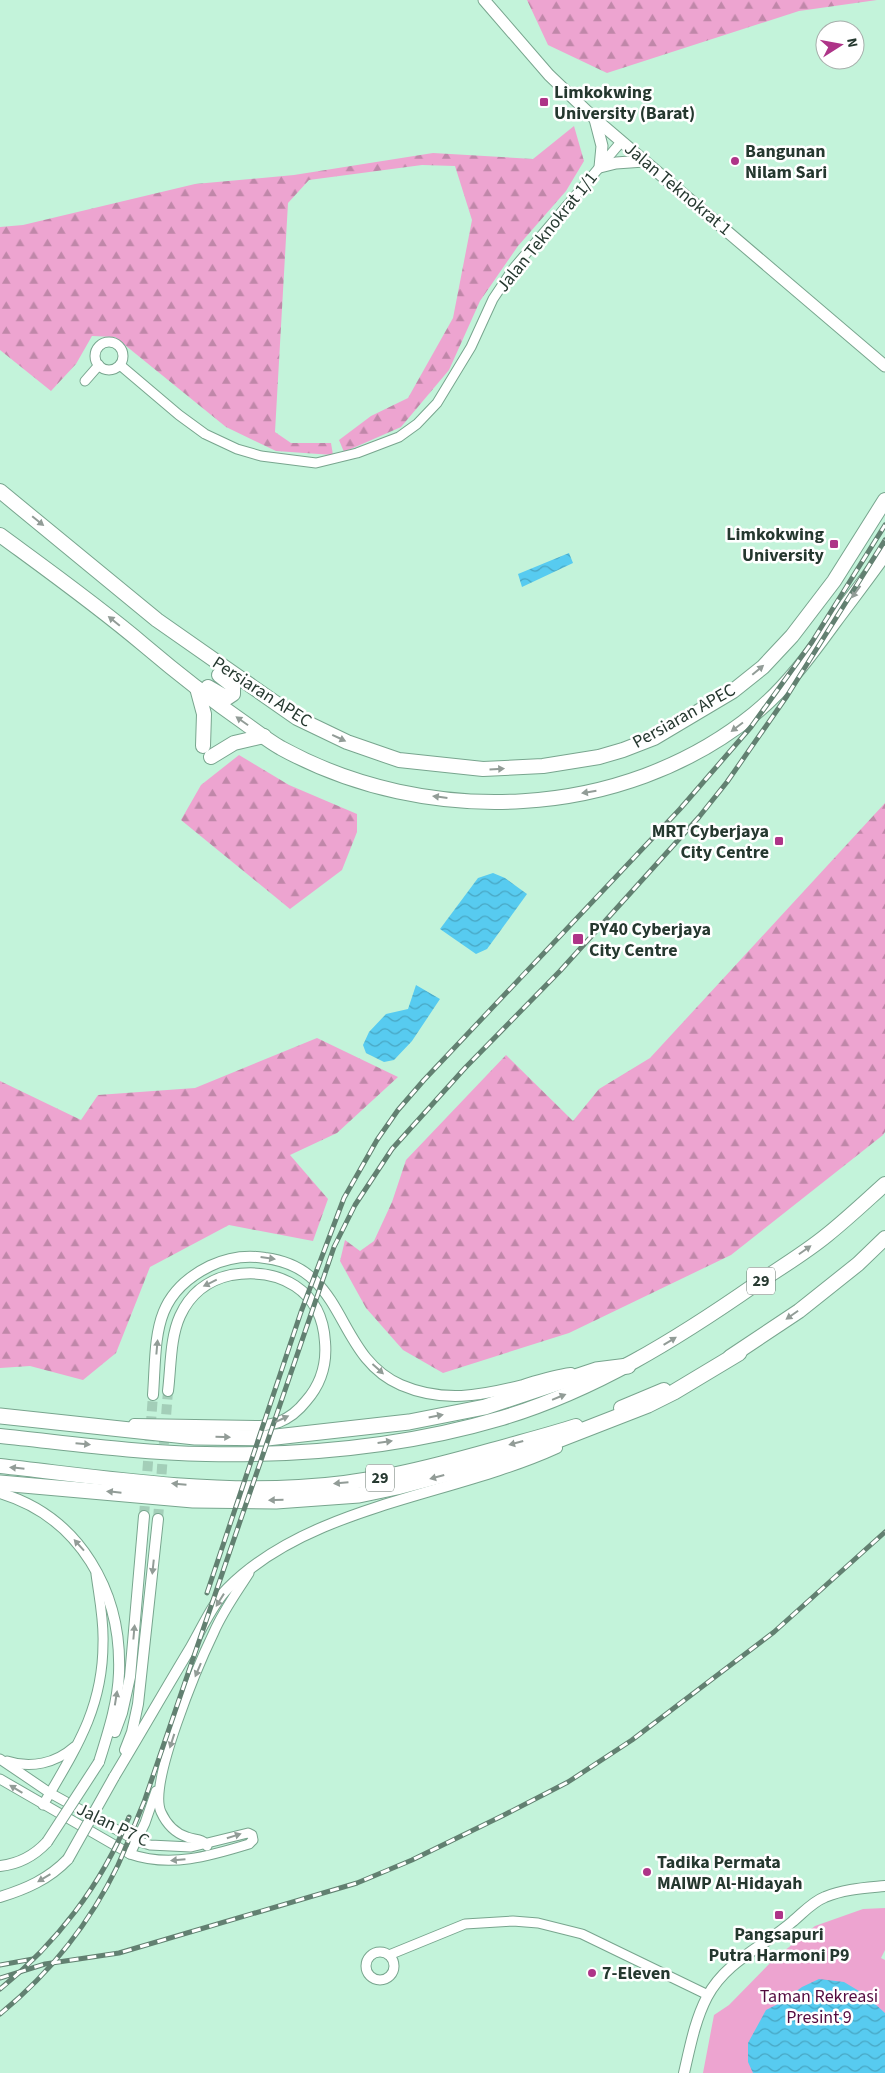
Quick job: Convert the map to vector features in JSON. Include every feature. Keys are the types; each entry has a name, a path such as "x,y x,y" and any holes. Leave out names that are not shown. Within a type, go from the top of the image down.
{"highway":[{"path":"0,1483 193,1500 276,1500 359,1495 398,1487 522,1454 648,1405 674,1392 739,1352"},
{"path":"0,1416 195,1437 267,1438 409,1422 485,1407 596,1370 628,1366"}],"main road":[{"name":"Jalan Teknokrat 1","path":"484,0 549,75 594,118 885,366"},
{"path":"594,118 602,146 600,167 616,162 644,160"},
{"name":"Persiaran APEC","path":"0,491 158,620 297,718 347,742 398,760 483,769 543,766 599,757 654,738 733,691 763,667 792,636 834,581 885,500"},
{"name":"Persiaran APEC","path":"0,535 87,599 196,688 278,746 326,771 377,786 415,794 488,803 527,802 597,792 637,779 686,758 726,736 756,713 798,671 885,553"},
{"path":"144,645 158,650 218,694 227,698 233,694 233,686 168,635 158,620"},
{"path":"196,688 204,714 207,752 264,736"},
{"name":"29","path":"0,1436 204,1454 292,1453 428,1435 503,1417 586,1386 628,1366 705,1320 827,1235 885,1184"},
{"name":"29","path":"0,1466 216,1488 299,1488 366,1481 450,1462 550,1435 594,1419 677,1384 739,1352 799,1311 858,1264 885,1238"}],"street":[{"name":"Jalan Teknokrat 1/1","path":"120,365 206,434 237,449 261,456 316,463 340,458 399,437 417,424 437,403 471,347 493,299 513,269 621,142"},
{"path":"105,342 118,345 123,352 120,365 107,370 99,365 96,357 98,348 105,342"},
{"path":"85,381 99,365"},
{"path":"153,1395 159,1324 164,1309 172,1295 182,1283 213,1265 229,1260 256,1257 285,1261 312,1276 329,1298 349,1334 372,1364 399,1384 416,1390 456,1397 471,1396 487,1394 556,1375 596,1370"},
{"path":"78,1423 260,1426 280,1421 293,1414 313,1394 324,1369 326,1354 323,1324 316,1308 301,1289 290,1282 264,1274 237,1274 212,1281 194,1295 180,1316 176,1327 168,1391"},
{"path":"0,1897 36,1884 57,1871 68,1859 114,1777 225,1590 254,1566 283,1546 317,1530 364,1512 524,1463 648,1405"},
{"path":"0,1493 16,1498 53,1519 84,1550 106,1588 111,1606 120,1673 112,1719 99,1762"},
{"path":"0,1866 21,1862 37,1852 47,1842 99,1762 114,1734 128,1692 144,1516"},
{"path":"114,1777 132,1732 138,1704 158,1519"},
{"path":"130,1854 137,1841 187,1695 214,1630 254,1566"},
{"path":"43,1805 82,1738 96,1702 103,1665 104,1641 96,1568"},
{"path":"0,1759 16,1764 40,1764 53,1761 74,1748 82,1738"},
{"name":"Jalan P7 C","path":"0,1759 50,1793 137,1841 150,1845 175,1848 207,1844 248,1832 253,1840 249,1844 209,1856 176,1861 157,1861 130,1854 0,1780"},
{"path":"161,1774 158,1800 164,1818 180,1834 207,1844 209,1856"},
{"path":"684,2073 699,2014 708,1995 721,1978 743,1956 786,1927 808,1907 824,1897 849,1890 885,1886"},
{"path":"0,1889 17,1892"},
{"path":"389,1955 465,1924 538,1923 582,1934 708,1995"}],"green space":[{"path":"527,0 877,0 799,11 607,73 548,45"},
{"path":"574,126 584,161 566,191 518,246 480,301 449,370 401,427 344,452 339,440 371,416 408,398 453,318 472,220 455,166 422,165 309,180 288,203 275,432 291,443 331,443 333,455 276,451 226,427 115,337 92,336 76,364 51,391 0,350 0,227 23,225 195,184 294,175 433,153 533,159"},
{"path":"239,755 289,785 357,814 357,832 342,870 290,909 181,820 201,785"},
{"path":"885,803 885,1132 883,1135 731,1255 569,1333 443,1373 403,1350 366,1308 340,1261 345,1240 360,1251 374,1241 392,1202 406,1160 506,1055 573,1121 599,1089 650,1058"},
{"path":"317,1038 398,1077 337,1133 290,1155 328,1199 313,1241 229,1225 150,1267 116,1353 83,1380 30,1366 0,1368 0,1081 81,1120 98,1095 195,1088"},
{"name":"Taman Rekreasi Presint 9","path":"885,1908 885,1950 881,1958 885,1960 885,2073 703,2073 714,2015 729,2005 773,1960 815,1926 863,1909"}],"water":[{"path":"569,553 573,563 522,587 518,574"},
{"path":"493,873 505,878 527,894 487,949 476,954 440,929 478,878"},
{"path":"416,985 440,999 412,1041 394,1060 384,1062 366,1053 363,1045 369,1032 386,1014 408,1009"},
{"path":"819,1979 844,1982 864,1994 885,2013 885,2073 753,2073 748,2062 748,2043 766,2010 780,2003 802,1987"}],"tunnel":[{"path":"158,1519 168,1391"},
{"path":"144,1516 153,1395"}],"railway":[{"path":"207,1593 301,1312 344,1198 377,1140 398,1110 424,1080 680,809 751,727 812,642 885,525"},
{"path":"0,2014 35,1982 67,1946 95,1907 118,1865 144,1802 334,1247 355,1205 392,1149 465,1068 560,971 699,817 727,782 787,696 885,540"},
{"path":"0,1978 45,1964 119,1953 357,1883 412,1860 504,1815 568,1782 632,1740 774,1632 885,1532"},
{"path":"0,1989 40,1953 75,1911 105,1866 129,1817"},
{"path":"0,1965 33,1959"}],"place":[{"name":"Limkokwing University (Barat)","path":"544,102"},
{"name":"Bangunan Nilam Sari","path":"735,161"},
{"name":"Limkokwing University","path":"834,544"},
{"name":"MRT Cyberjaya City Centre","path":"779,841"},
{"name":"PY40 Cyberjaya City Centre","path":"578,939"},
{"name":"Tadika Permata MAIWP Al-Hidayah","path":"647,1872"},
{"name":"Pangsapuri Putra Harmoni P9","path":"779,1915"},
{"name":"7-Eleven","path":"592,1973"}]}
